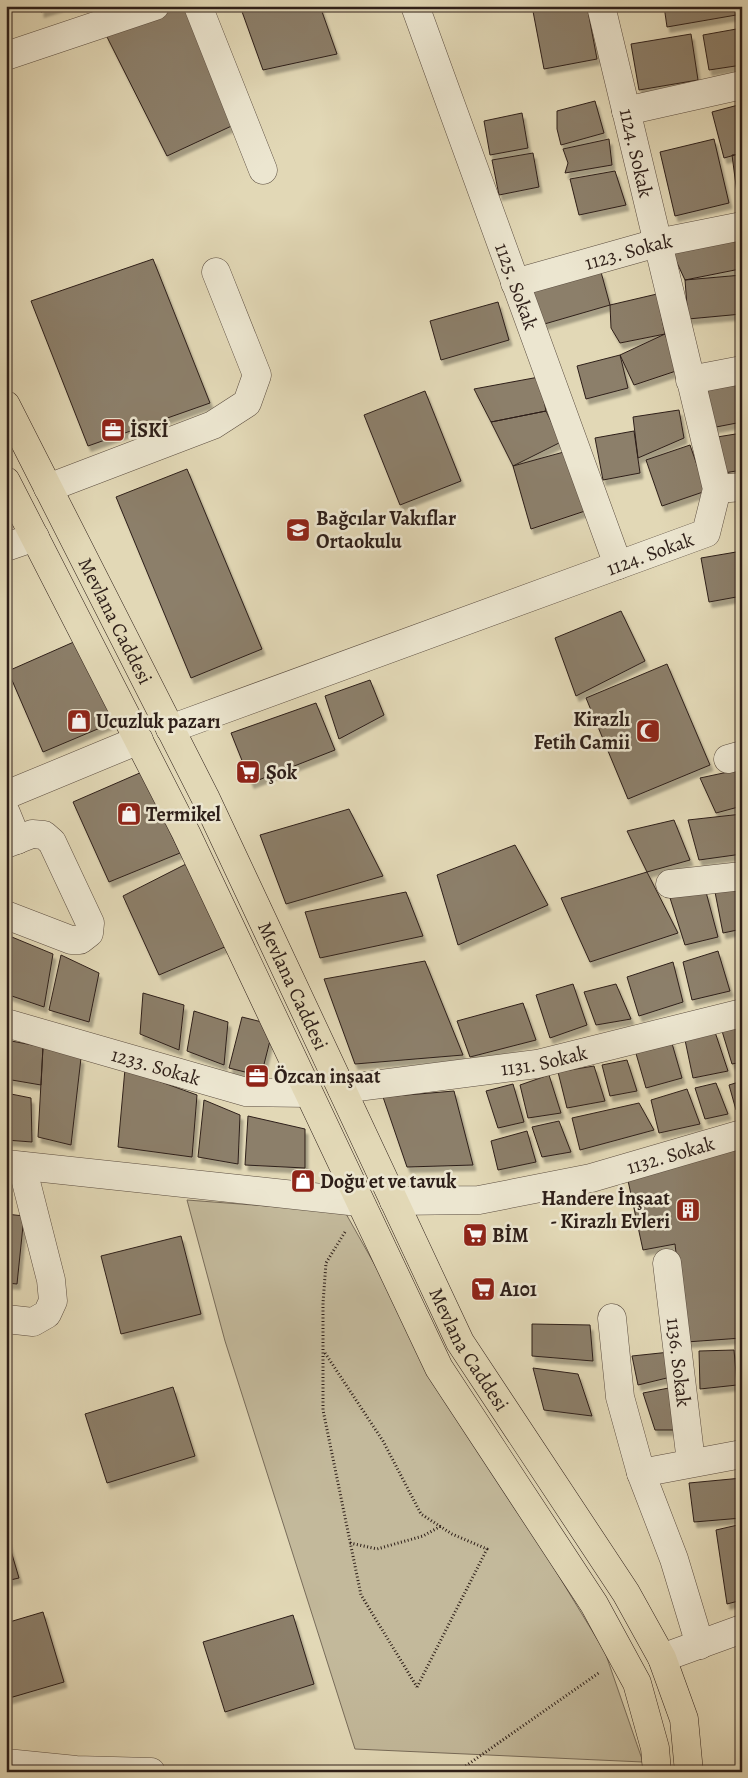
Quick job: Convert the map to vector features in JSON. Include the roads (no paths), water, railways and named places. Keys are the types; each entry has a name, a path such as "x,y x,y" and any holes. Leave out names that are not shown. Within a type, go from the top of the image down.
{"main road":[{"name":"Mevlana Caddesi","path":"6,406 205,797 460,1342 626,1593 662,1658 684,1719 689,1772"},
{"name":"Mevlana Caddesi","path":"6,481 186,833 439,1368 594,1604 637,1683 655,1748 657,1772"}],"street":[{"path":"6,56 154,6"},
{"path":"198,6 263,170"},
{"name":"1125. Sokak","path":"415,6 618,565"},
{"name":"1124. Sokak","path":"170,729 706,533 729,488 690,380 601,6"},
{"path":"626,111 742,85"},
{"name":"1123. Sokak","path":"515,283 658,243 742,226"},
{"path":"48,488 213,425 247,402 257,375 216,272"},
{"path":"690,380 742,370"},
{"path":"6,547 35,537"},
{"path":"6,795 139,740"},
{"path":"6,812 11,842 32,834 44,835 52,842 90,923 89,933 80,940 71,940 6,915"},
{"path":"670,884 742,876"},
{"name":"1131. Sokak","path":"342,1089 537,1064 742,1013"},
{"name":"1233. Sokak","path":"6,1023 246,1092 308,1093"},
{"name":"1132. Sokak","path":"394,1201 479,1200 591,1178 742,1134"},
{"path":"6,1318 33,1322 46,1314 53,1301 51,1280 14,1165 359,1202"},
{"name":"1136. Sokak","path":"666,1263 691,1462"},
{"path":"612,1318 620,1397 641,1473 674,1559 700,1645"},
{"path":"641,1473 691,1462 742,1454"},
{"path":"662,1658 742,1630"},
{"path":"6,1763 76,1771 151,1772"}],"place":[{"name":"İSKİ","path":"113,430"},
{"name":"Bağcılar Vakıflar Ortaokulu","path":"298,530"},
{"name":"Ucuzluk pazarı","path":"79,721"},
{"name":"Kirazlı Fetih Camii","path":"648,731"},
{"name":"Şok","path":"248,772"},
{"name":"Termikel","path":"129,814"},
{"name":"Özcan inşaat","path":"257,1076"},
{"name":"Doğu et ve tavuk","path":"303,1181"},
{"name":"Handere İnşaat - Kirazlı Evleri","path":"688,1210"},
{"name":"BİM","path":"475,1235"},
{"name":"A101","path":"483,1289"}]}
